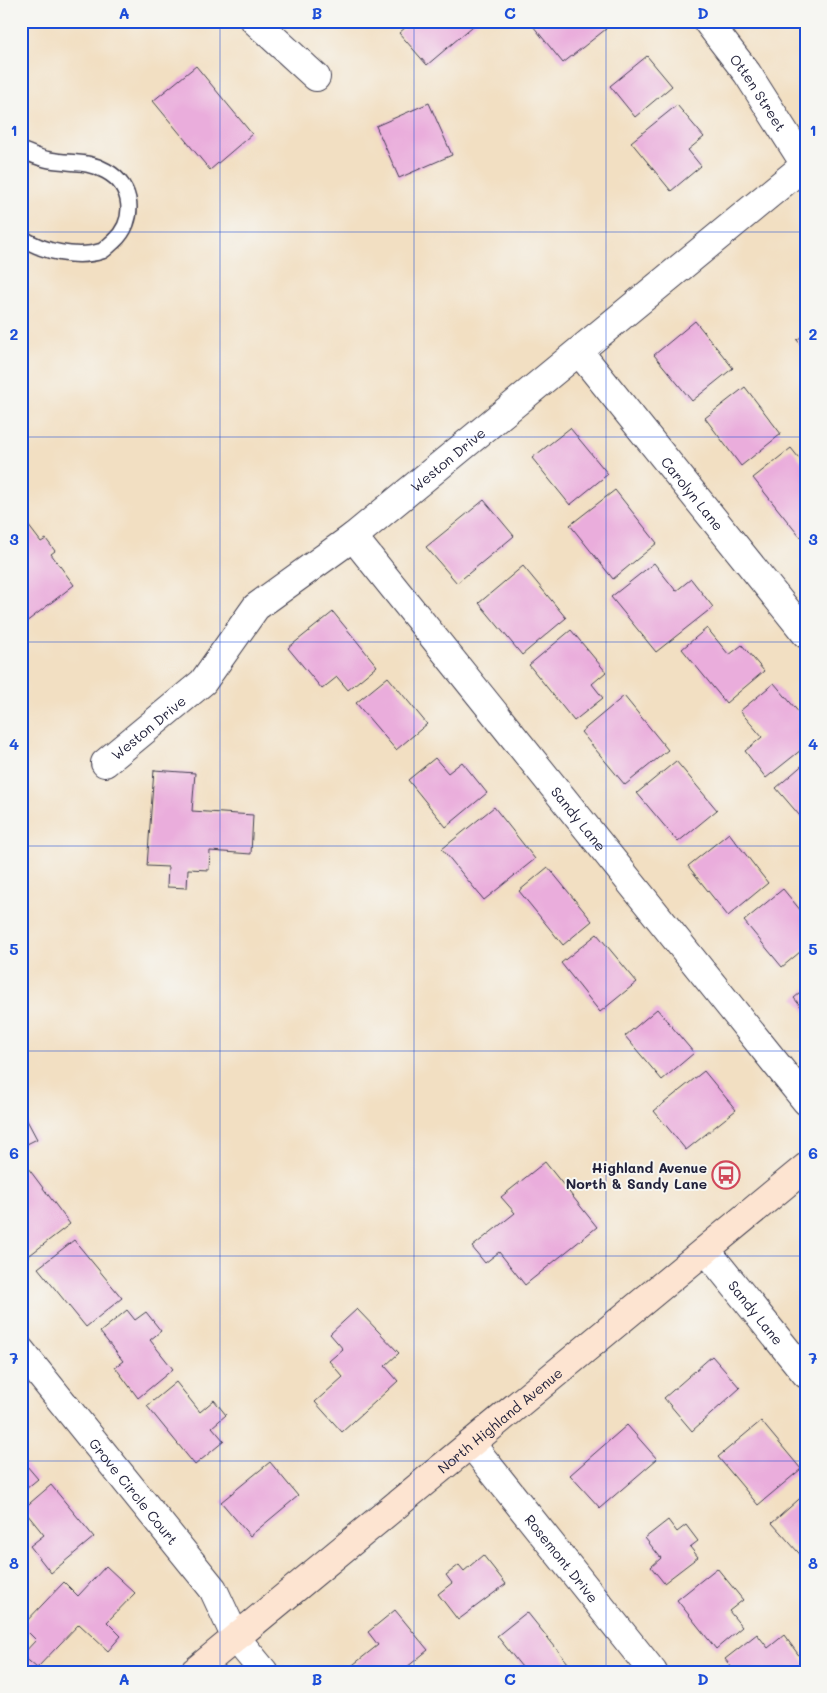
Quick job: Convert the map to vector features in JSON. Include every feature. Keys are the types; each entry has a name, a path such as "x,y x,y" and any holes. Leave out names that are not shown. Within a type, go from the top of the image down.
{"street":[{"path":"255,21 316,77"},
{"name":"Otten Street","path":"707,21 747,73 805,166"},
{"name":"Weston Drive","path":"104,763 203,682 256,607 354,537 805,166"},
{"name":"Carolyn Lane","path":"580,353 806,634"},
{"name":"Sandy Lane","path":"354,537 806,1101"},
{"name":"North Highland Avenue","path":"194,1672 806,1168"},
{"name":"Sandy Lane","path":"706,1250 806,1374"},
{"name":"Grove Circle Court","path":"21,1351 213,1589 236,1638 264,1672"},
{"name":"Rosemont Drive","path":"471,1444 653,1672"}],"lane":[{"path":"21,150 50,160 81,161 107,172 124,189 130,211 124,232 104,250 82,254 52,251 21,238"}],"building":[{"path":"413,21 479,21 427,65 399,33"},
{"path":"538,21 600,21 606,29 563,63 533,26"},
{"path":"647,56 672,86 635,117 610,86"},
{"path":"196,66 252,134 210,170 153,101"},
{"path":"429,103 452,155 399,178 376,126"},
{"path":"677,105 704,137 688,150 701,166 671,191 631,142"},
{"path":"695,321 733,368 692,401 654,355"},
{"path":"806,333 806,351 797,340"},
{"path":"745,387 781,434 741,466 705,418"},
{"path":"570,428 608,474 570,505 532,458"},
{"path":"791,448 806,467 806,533 800,537 753,478"},
{"path":"615,490 657,543 613,579 570,525"},
{"path":"484,500 514,536 457,583 426,547"},
{"path":"28,525 41,542 46,539 55,551 51,554 74,585 21,626 21,530"},
{"path":"654,563 676,591 691,579 713,607 656,652 611,597"},
{"path":"523,566 566,618 522,655 479,603"},
{"path":"333,612 377,666 348,690 337,677 322,689 288,648"},
{"path":"707,628 729,655 742,645 764,671 726,703 682,649"},
{"path":"571,630 606,672 592,684 603,698 574,721 529,665"},
{"path":"388,677 427,724 396,750 356,703"},
{"path":"774,683 806,721 806,746 766,778 745,751 762,737 740,711"},
{"path":"624,696 668,750 625,785 581,732"},
{"path":"435,758 448,773 462,762 487,793 446,827 408,780"},
{"path":"676,761 717,810 678,842 637,793"},
{"path":"806,762 806,823 776,788"},
{"path":"154,770 195,773 192,811 253,815 251,854 210,851 209,870 188,869 187,888 167,887 168,867 147,866"},
{"path":"494,807 535,859 484,900 442,849"},
{"path":"729,833 768,883 728,916 688,866"},
{"path":"548,867 592,921 563,945 519,891"},
{"path":"783,889 806,917 806,947 782,967 744,921"},
{"path":"597,934 637,982 600,1012 561,963"},
{"path":"806,988 806,1013 794,998"},
{"path":"657,1009 694,1053 662,1080 625,1036"},
{"path":"704,1071 736,1110 686,1150 654,1111"},
{"path":"21,1109 37,1139 21,1147"},
{"path":"545,1162 597,1227 525,1285 499,1252 485,1263 472,1247 515,1213 501,1197"},
{"path":"28,1168 70,1224 26,1258 21,1251 21,1172"},
{"path":"74,1240 122,1298 86,1327 38,1268"},
{"path":"357,1309 399,1353 385,1366 398,1381 342,1432 315,1402 343,1377 329,1361 343,1349 330,1334"},
{"path":"127,1310 135,1320 146,1312 161,1331 150,1340 173,1369 138,1398 115,1367 123,1361 100,1332"},
{"path":"712,1356 740,1388 692,1431 664,1398"},
{"path":"176,1382 200,1412 214,1400 226,1415 212,1427 224,1441 195,1465 147,1406"},
{"path":"761,1421 801,1469 758,1505 718,1457"},
{"path":"627,1425 657,1459 600,1508 570,1475"},
{"path":"21,1459 38,1479 21,1493"},
{"path":"270,1462 298,1496 250,1536 221,1502"},
{"path":"51,1485 94,1537 51,1573 30,1546 44,1535 23,1509"},
{"path":"806,1493 806,1561 772,1523"},
{"path":"668,1520 677,1532 686,1525 698,1541 690,1547 698,1557 664,1583 651,1567 661,1558 645,1538"},
{"path":"483,1555 506,1584 458,1620 438,1594 452,1583 446,1575 459,1565 464,1571"},
{"path":"106,1566 135,1593 107,1622 121,1636 108,1651 79,1624 37,1668 22,1655 36,1640 22,1626 64,1582 78,1596"},
{"path":"717,1568 743,1600 729,1611 742,1627 716,1649 677,1600"},
{"path":"395,1610 428,1650 401,1672 344,1672 378,1645 368,1632"},
{"path":"527,1612 568,1663 557,1672 526,1672 497,1636"},
{"path":"757,1634 768,1648 784,1635 806,1665 806,1672 735,1672 725,1659"}],"place":[{"name":"Highland Avenue North & Sandy Lane","path":"726,1175"}]}
